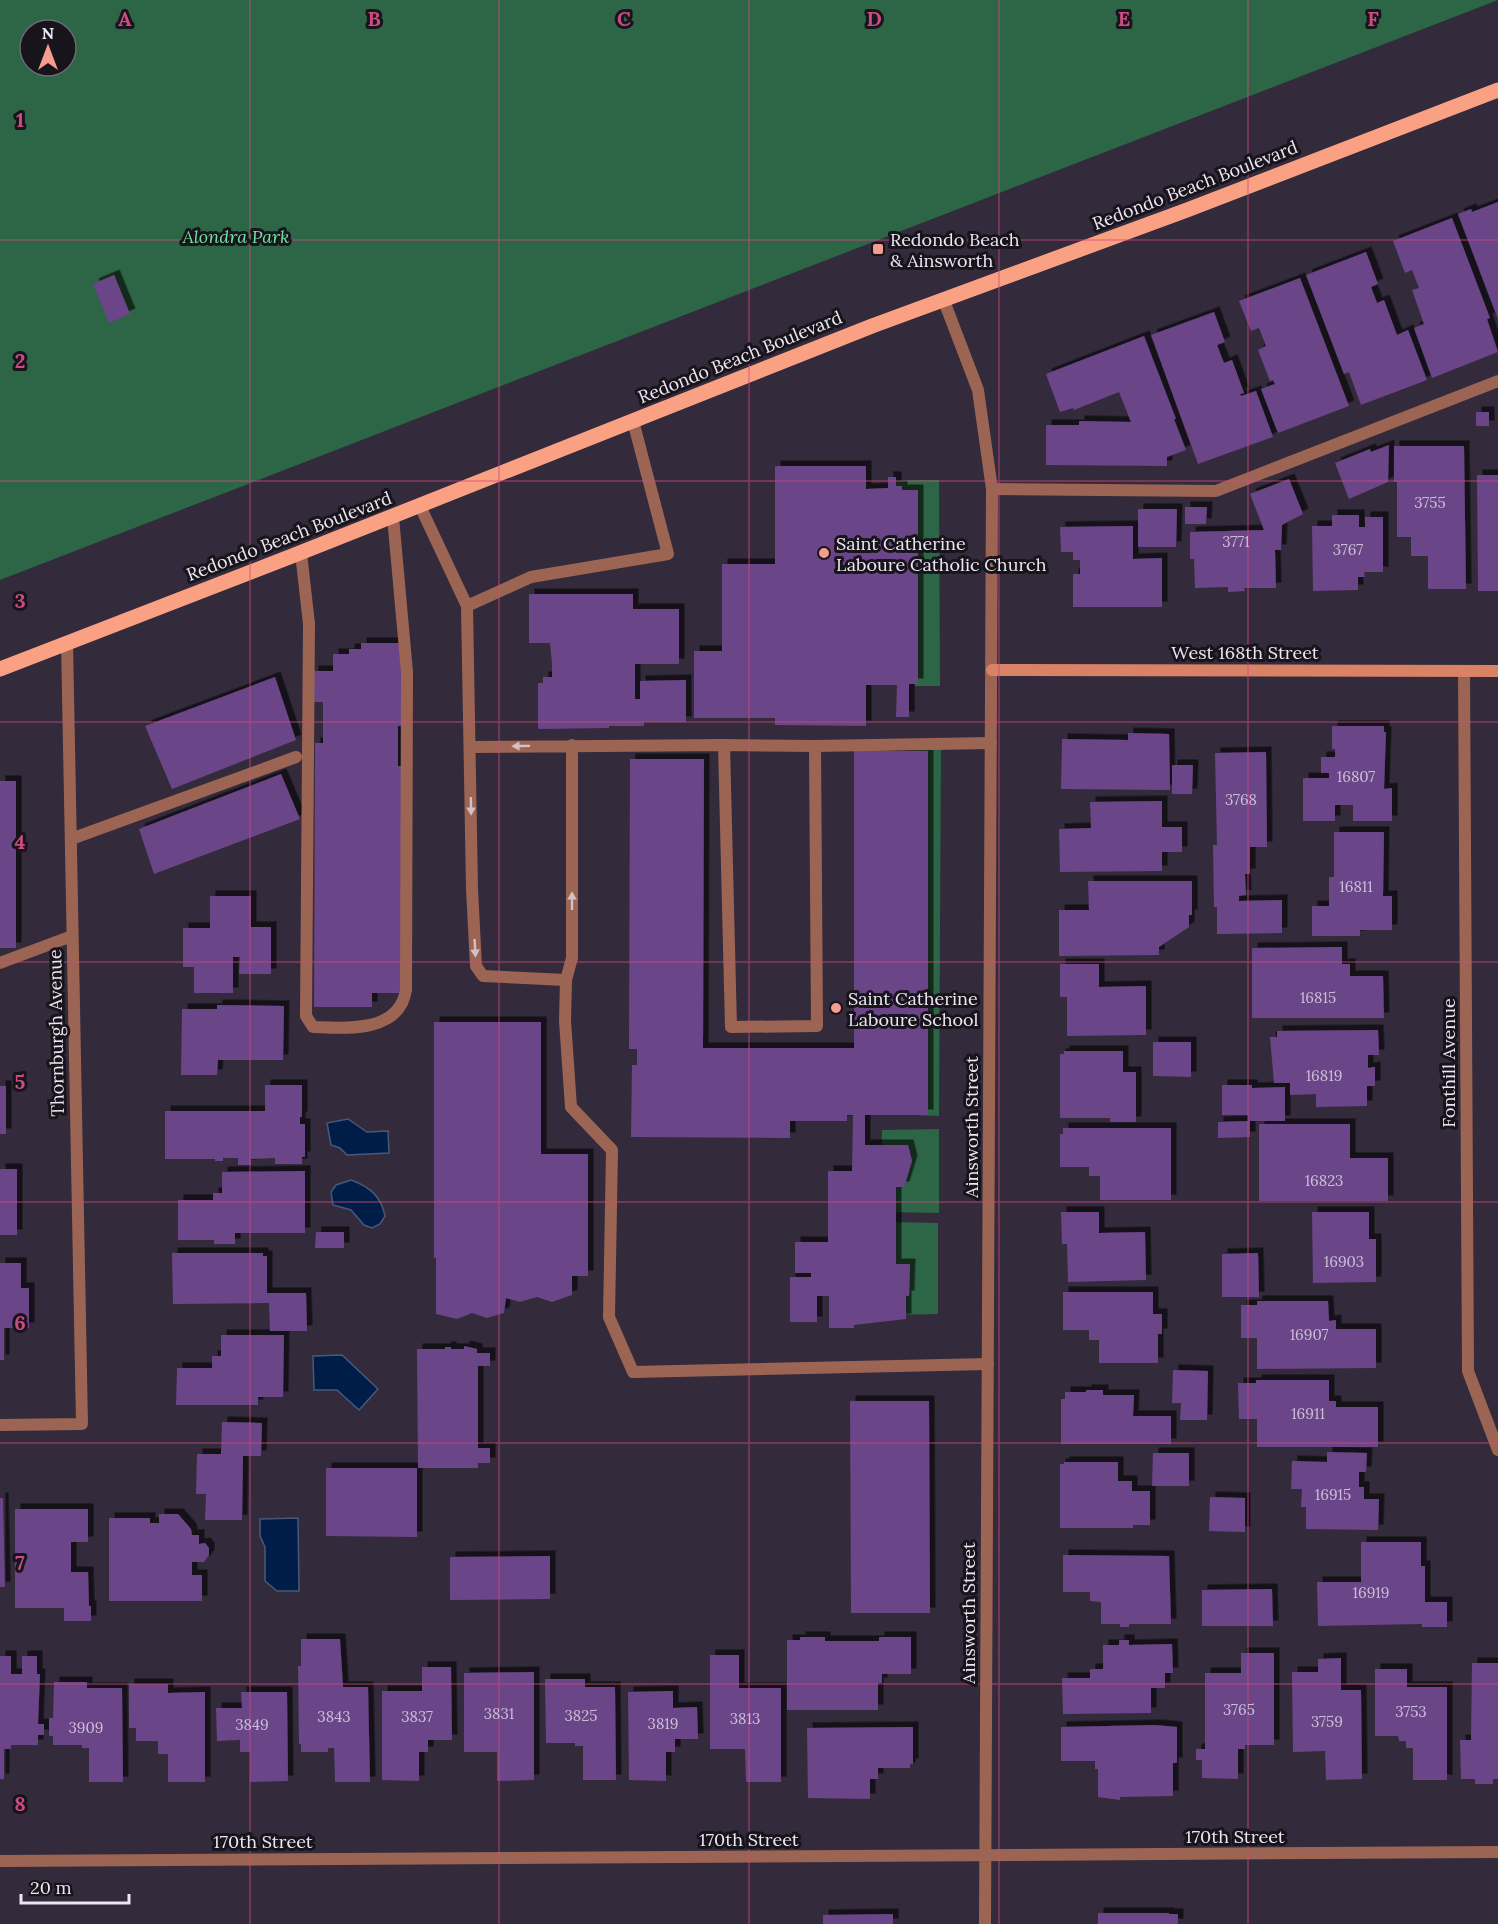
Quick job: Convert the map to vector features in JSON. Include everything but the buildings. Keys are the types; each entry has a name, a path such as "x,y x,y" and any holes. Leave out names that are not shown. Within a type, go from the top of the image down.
{"main road":[{"name":"Redondo Beach Boulevard","path":"0,669 393,517 872,326 1187,210 1498,90"}],"street":[{"name":"Ainsworth Street","path":"944,301 978,390 992,489 985,1924"},
{"path":"992,489 1215,491 1498,381"},
{"path":"467,606 531,577 668,554 633,421"},
{"path":"420,506 467,606 471,889 476,966 483,976 566,980"},
{"path":"301,553 309,624 306,1016 313,1027 356,1028 371,1026 389,1017 400,1005 406,990 407,672 393,517"},
{"name":"Thornburgh Avenue","path":"0,1425 82,1424 67,642"},
{"name":"West 168th Street","path":"992,670 1498,671"},
{"name":"Fonthill Avenue","path":"1464,671 1468,1371 1498,1450"},
{"path":"470,747 992,743"},
{"path":"572,745 572,958 566,980 565,1021 571,1107 612,1150 609,1317 633,1372 988,1364"},
{"path":"723,745 731,1027 817,1026 815,746"},
{"path":"71,839 296,757"},
{"path":"0,963 72,936"},
{"name":"170th Street","path":"0,1861 1498,1852"}],"green space":[{"name":"Alondra Park","path":"0,0 1498,0 0,580"},
{"path":"892,480 939,480 940,686 915,686 914,495 893,496"},
{"path":"917,744 941,744 939,1116 915,1115"},
{"path":"939,1129 939,1213 879,1212 896,1170 896,1145 882,1145 882,1130"},
{"path":"896,1222 938,1223 938,1314 896,1315"}],"water":[{"path":"348,1119 367,1132 388,1131 389,1153 347,1155 340,1148 331,1145 327,1123"},
{"path":"351,1180 369,1189 381,1203 385,1216 380,1224 372,1228 364,1225 351,1210 333,1205 331,1192 336,1185"},
{"path":"342,1355 378,1389 359,1410 337,1390 314,1390 313,1356"},
{"path":"298,1518 299,1591 277,1591 265,1581 265,1547 260,1536 260,1519"}],"place":[{"name":"Redondo Beach & Ainsworth","path":"878,249"},
{"name":"Saint Catherine Laboure Catholic Church","path":"824,553"},
{"name":"Saint Catherine Laboure School","path":"836,1008"}]}
